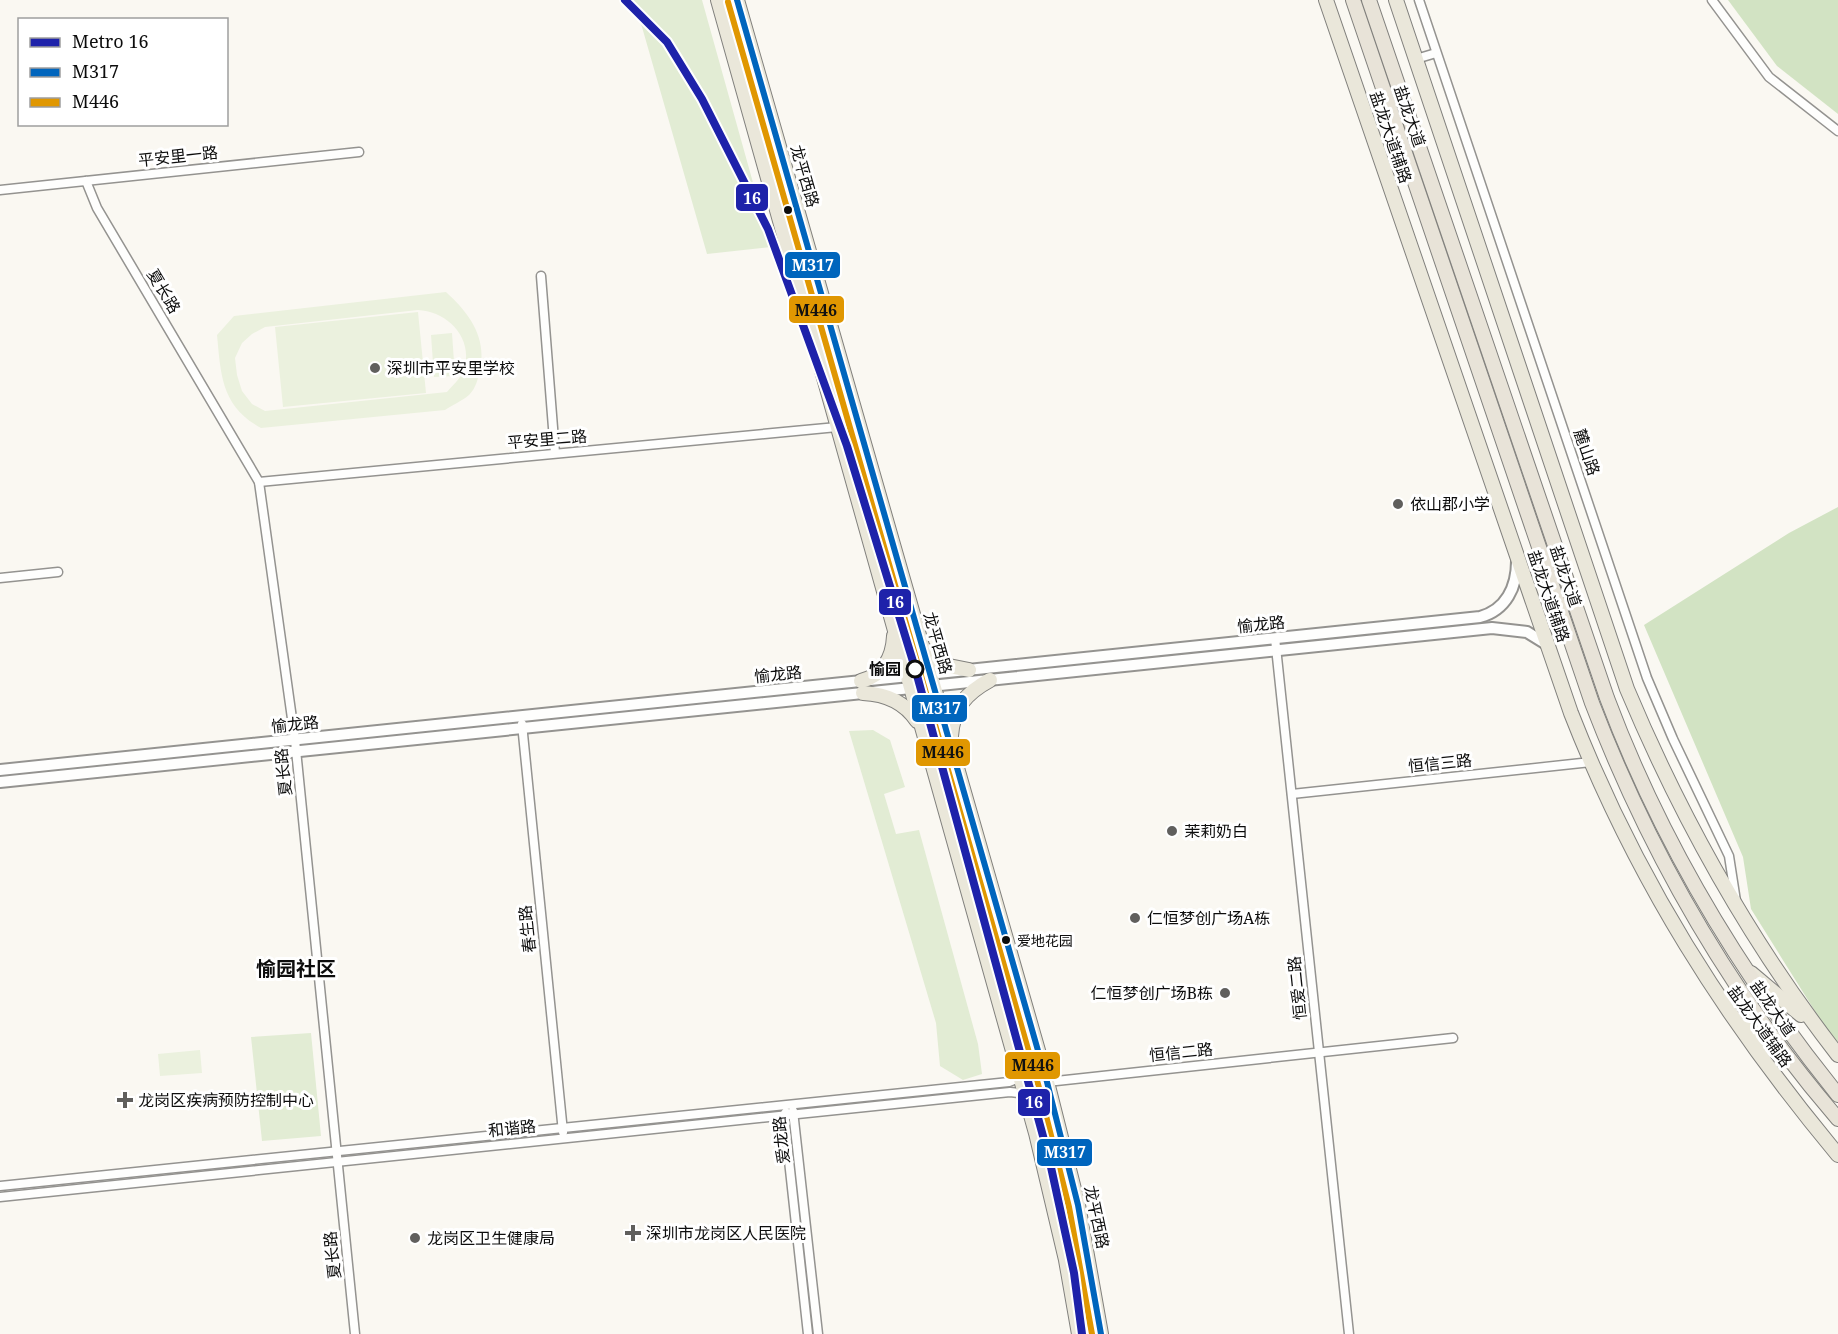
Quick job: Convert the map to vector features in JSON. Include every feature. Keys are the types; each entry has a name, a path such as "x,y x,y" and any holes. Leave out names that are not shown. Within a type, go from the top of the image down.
{"highway":[{"name":"盐龙大道","path":"1353,0 1605,738 1667,866 1731,975 1780,1047 1837,1118"},
{"name":"盐龙大道","path":"1369,0 1617,725 1680,858 1743,967 1838,1095"}],"main road":[{"path":"718,0 1026,1098 1063,1248 1079,1334"},
{"name":"龙平西路","path":"737,0 1047,1082 1083,1228 1101,1334"},
{"name":"盐龙大道辅路","path":"1326,0 1548,645 1591,762 1678,936 1774,1074 1838,1155"},
{"path":"1396,0 1627,689 1673,790 1736,909 1838,1055"},
{"path":"730,46 749,41"},
{"path":"824,378 844,372"},
{"path":"893,625 893,649 889,660 862,687 898,702 916,718 923,731"},
{"path":"922,647 933,659 944,665 969,670"},
{"path":"952,750 952,723 956,710 974,689 990,680"},
{"path":"1743,967 1819,1030"},
{"path":"1731,975 1774,1074"}],"street":[{"name":"麓山路","path":"1419,0 1647,678 1673,739 1729,856 1734,880 1736,909"},
{"path":"1712,0 1769,77 1838,131"},
{"path":"1416,59 1436,53"},
{"name":"平安里一路","path":"0,190 359,152"},
{"name":"夏长路","path":"86,181 97,208 259,482 296,745 355,1334"},
{"path":"540,276 555,453"},
{"name":"平安里二路","path":"259,482 837,427"},
{"name":"愉龙路","path":"932,680 969,670 1489,615 1502,605 1511,592 1516,574 1517,555"},
{"path":"0,578 58,572"},
{"name":"愉龙路","path":"0,770 523,728 909,682 990,680 1503,628 1527,632 1548,645"},
{"name":"恒爱二路","path":"1275,638 1349,1334"},
{"name":"愉龙路","path":"0,782 521,716 862,687"},
{"name":"春生路","path":"521,716 563,1138"},
{"name":"恒信三路","path":"1292,794 1591,762"},
{"name":"恒信二路","path":"1047,1082 1453,1038"},
{"name":"和谐路","path":"0,1186 1009,1082 1014,1080 1019,1073"},
{"name":"和谐路","path":"0,1197 1010,1092 1019,1093 1026,1098"},
{"name":"爱龙路","path":"792,1105 788,1115 808,1334"},
{"name":"爱龙路","path":"788,1115 818,1334"}],"green space":[{"path":"630,0 702,0 771,247 707,254 642,27"},
{"path":"1728,0 1838,0 1838,114 1777,66"},
{"path":"446,292 469,317 478,336 481,357 478,376 469,395 445,410 261,428 238,410 222,376 217,335 234,316","holes":["418,310 439,315 456,328 465,347 466,358 463,372 447,392 265,411 252,404 242,391 235,358 242,343 265,327"]},
{"path":"418,312 426,393 283,407 275,327"},
{"path":"452,333 455,376 434,377 431,335"},
{"path":"1838,507 1838,1042 1828,1032 1751,909 1743,857 1644,625 1789,533"},
{"path":"873,730 890,740 905,787 884,794 896,834 919,830 978,1044 982,1074 963,1080 940,1066 936,1023 849,731"},
{"path":"311,1033 321,1136 262,1141 251,1037"},
{"path":"200,1050 202,1073 160,1076 158,1054"}],"metro line":[{"name":"16","path":"625,0 667,42 702,99 768,229 847,446 915,668 1049,1158 1074,1273 1082,1334"}],"transit line":[{"name":"M317","path":"737,0 1047,1082 1078,1205 1101,1334"},
{"name":"M446","path":"728,2 1038,1084 1069,1207 1092,1334"}],"place":[{"name":"深圳市平安里学校","path":"375,368"},
{"name":"依山郡小学","path":"1398,504"},
{"name":"愉园","path":"915,669"},
{"name":"茉莉奶白","path":"1172,831"},
{"name":"仁恒梦创广场A栋","path":"1135,918"},
{"name":"爱地花园","path":"1006,940"},
{"name":"仁恒梦创广场B栋","path":"1225,993"},
{"name":"龙岗区疾病预防控制中心","path":"125,1100"},
{"name":"深圳市龙岗区人民医院","path":"633,1233"},
{"name":"龙岗区卫生健康局","path":"415,1238"}],"district":[{"name":"愉园社区","path":"296,969"}]}
